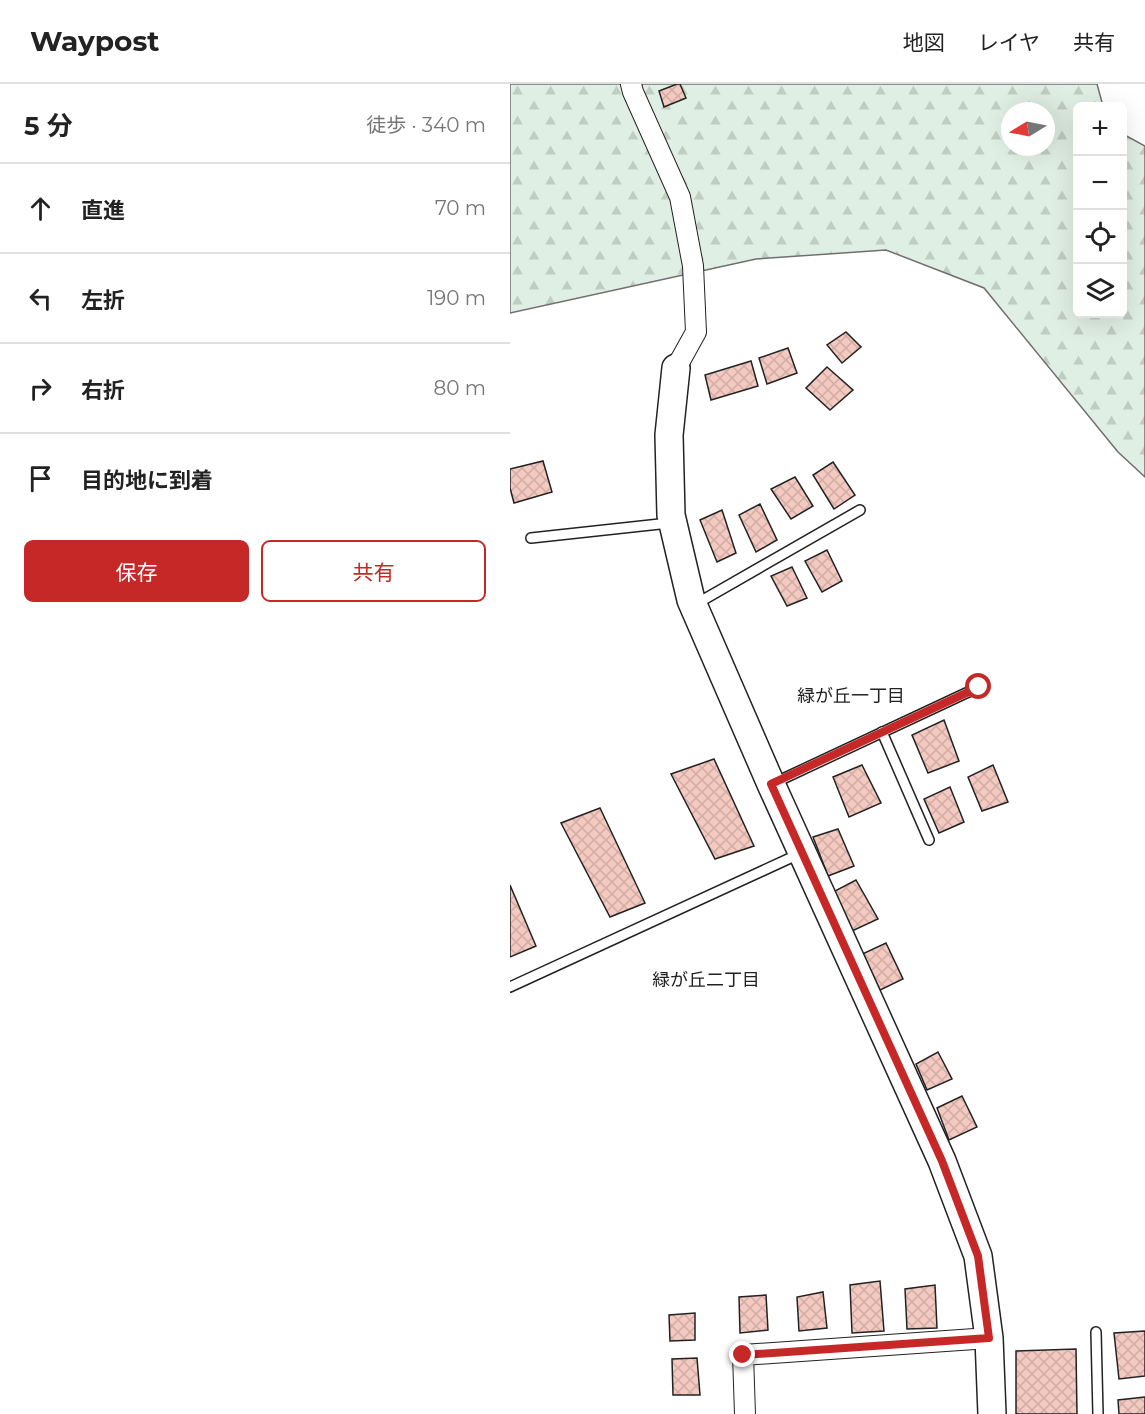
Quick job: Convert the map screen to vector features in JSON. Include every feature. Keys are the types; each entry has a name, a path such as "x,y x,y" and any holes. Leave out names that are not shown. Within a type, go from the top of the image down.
{"street":[{"path":"631,84 680,197 693,266 696,332 676,369 669,435 672,522 693,605 801,853 942,1161 974,1245 978,1256 989,1338 992,1414"},
{"path":"745,1414 743,1355 989,1338"}],"lane":[{"path":"693,605 860,510"},
{"path":"531,538 672,522"},
{"path":"771,784 979,687"},
{"path":"882,732 929,840"},
{"path":"510,987 801,853"},
{"path":"1096,1332 1098,1414"}],"green space":[{"path":"510,84 1097,84 1102,102 1073,102 1073,318 1127,318 1127,136 1145,146 1145,477 1118,452 984,288 886,250 756,259 510,313"}],"building":[{"path":"680,84 686,98 664,107 659,91"},
{"path":"846,332 861,347 842,363 827,345"},
{"path":"788,348 797,373 767,384 759,358"},
{"path":"751,361 758,386 711,400 705,375"},
{"path":"827,367 853,390 830,410 806,388"},
{"path":"543,461 552,492 514,503 510,488 510,469"},
{"path":"833,462 855,495 834,509 813,475"},
{"path":"795,477 813,506 791,519 771,489"},
{"path":"760,504 777,540 756,552 739,515"},
{"path":"722,510 736,553 717,562 700,520"},
{"path":"827,550 842,581 822,592 805,561"},
{"path":"792,567 807,598 787,606 771,576"},
{"path":"944,720 959,761 928,773 912,735"},
{"path":"714,759 754,846 715,859 671,774"},
{"path":"862,765 881,803 849,817 833,777"},
{"path":"993,765 1008,802 982,811 968,777"},
{"path":"950,787 964,822 939,833 924,799"},
{"path":"600,808 645,903 610,917 561,823"},
{"path":"838,829 854,866 828,876 813,837"},
{"path":"856,880 878,919 852,931 833,892"},
{"path":"510,885 536,946 510,957"},
{"path":"886,943 903,979 876,992 858,956"},
{"path":"938,1052 952,1079 927,1090 916,1064"},
{"path":"962,1096 977,1127 949,1140 937,1108"},
{"path":"880,1281 884,1331 852,1333 850,1285"},
{"path":"935,1285 937,1328 907,1329 905,1289"},
{"path":"823,1292 827,1328 799,1331 797,1297"},
{"path":"766,1295 768,1330 740,1333 739,1297"},
{"path":"695,1313 695,1340 670,1341 669,1315"},
{"path":"1145,1331 1145,1376 1119,1379 1114,1333"},
{"path":"1076,1349 1077,1414 1016,1414 1016,1351"},
{"path":"697,1358 700,1395 673,1395 672,1359"},
{"path":"1145,1397 1145,1414 1119,1414 1118,1400"}],"district":[{"name":"緑が丘一丁目","path":"851,696"},
{"name":"緑が丘二丁目","path":"706,980"}],"route":[{"path":"743,1355 989,1338 978,1256 942,1161 771,784 979,687"}]}
